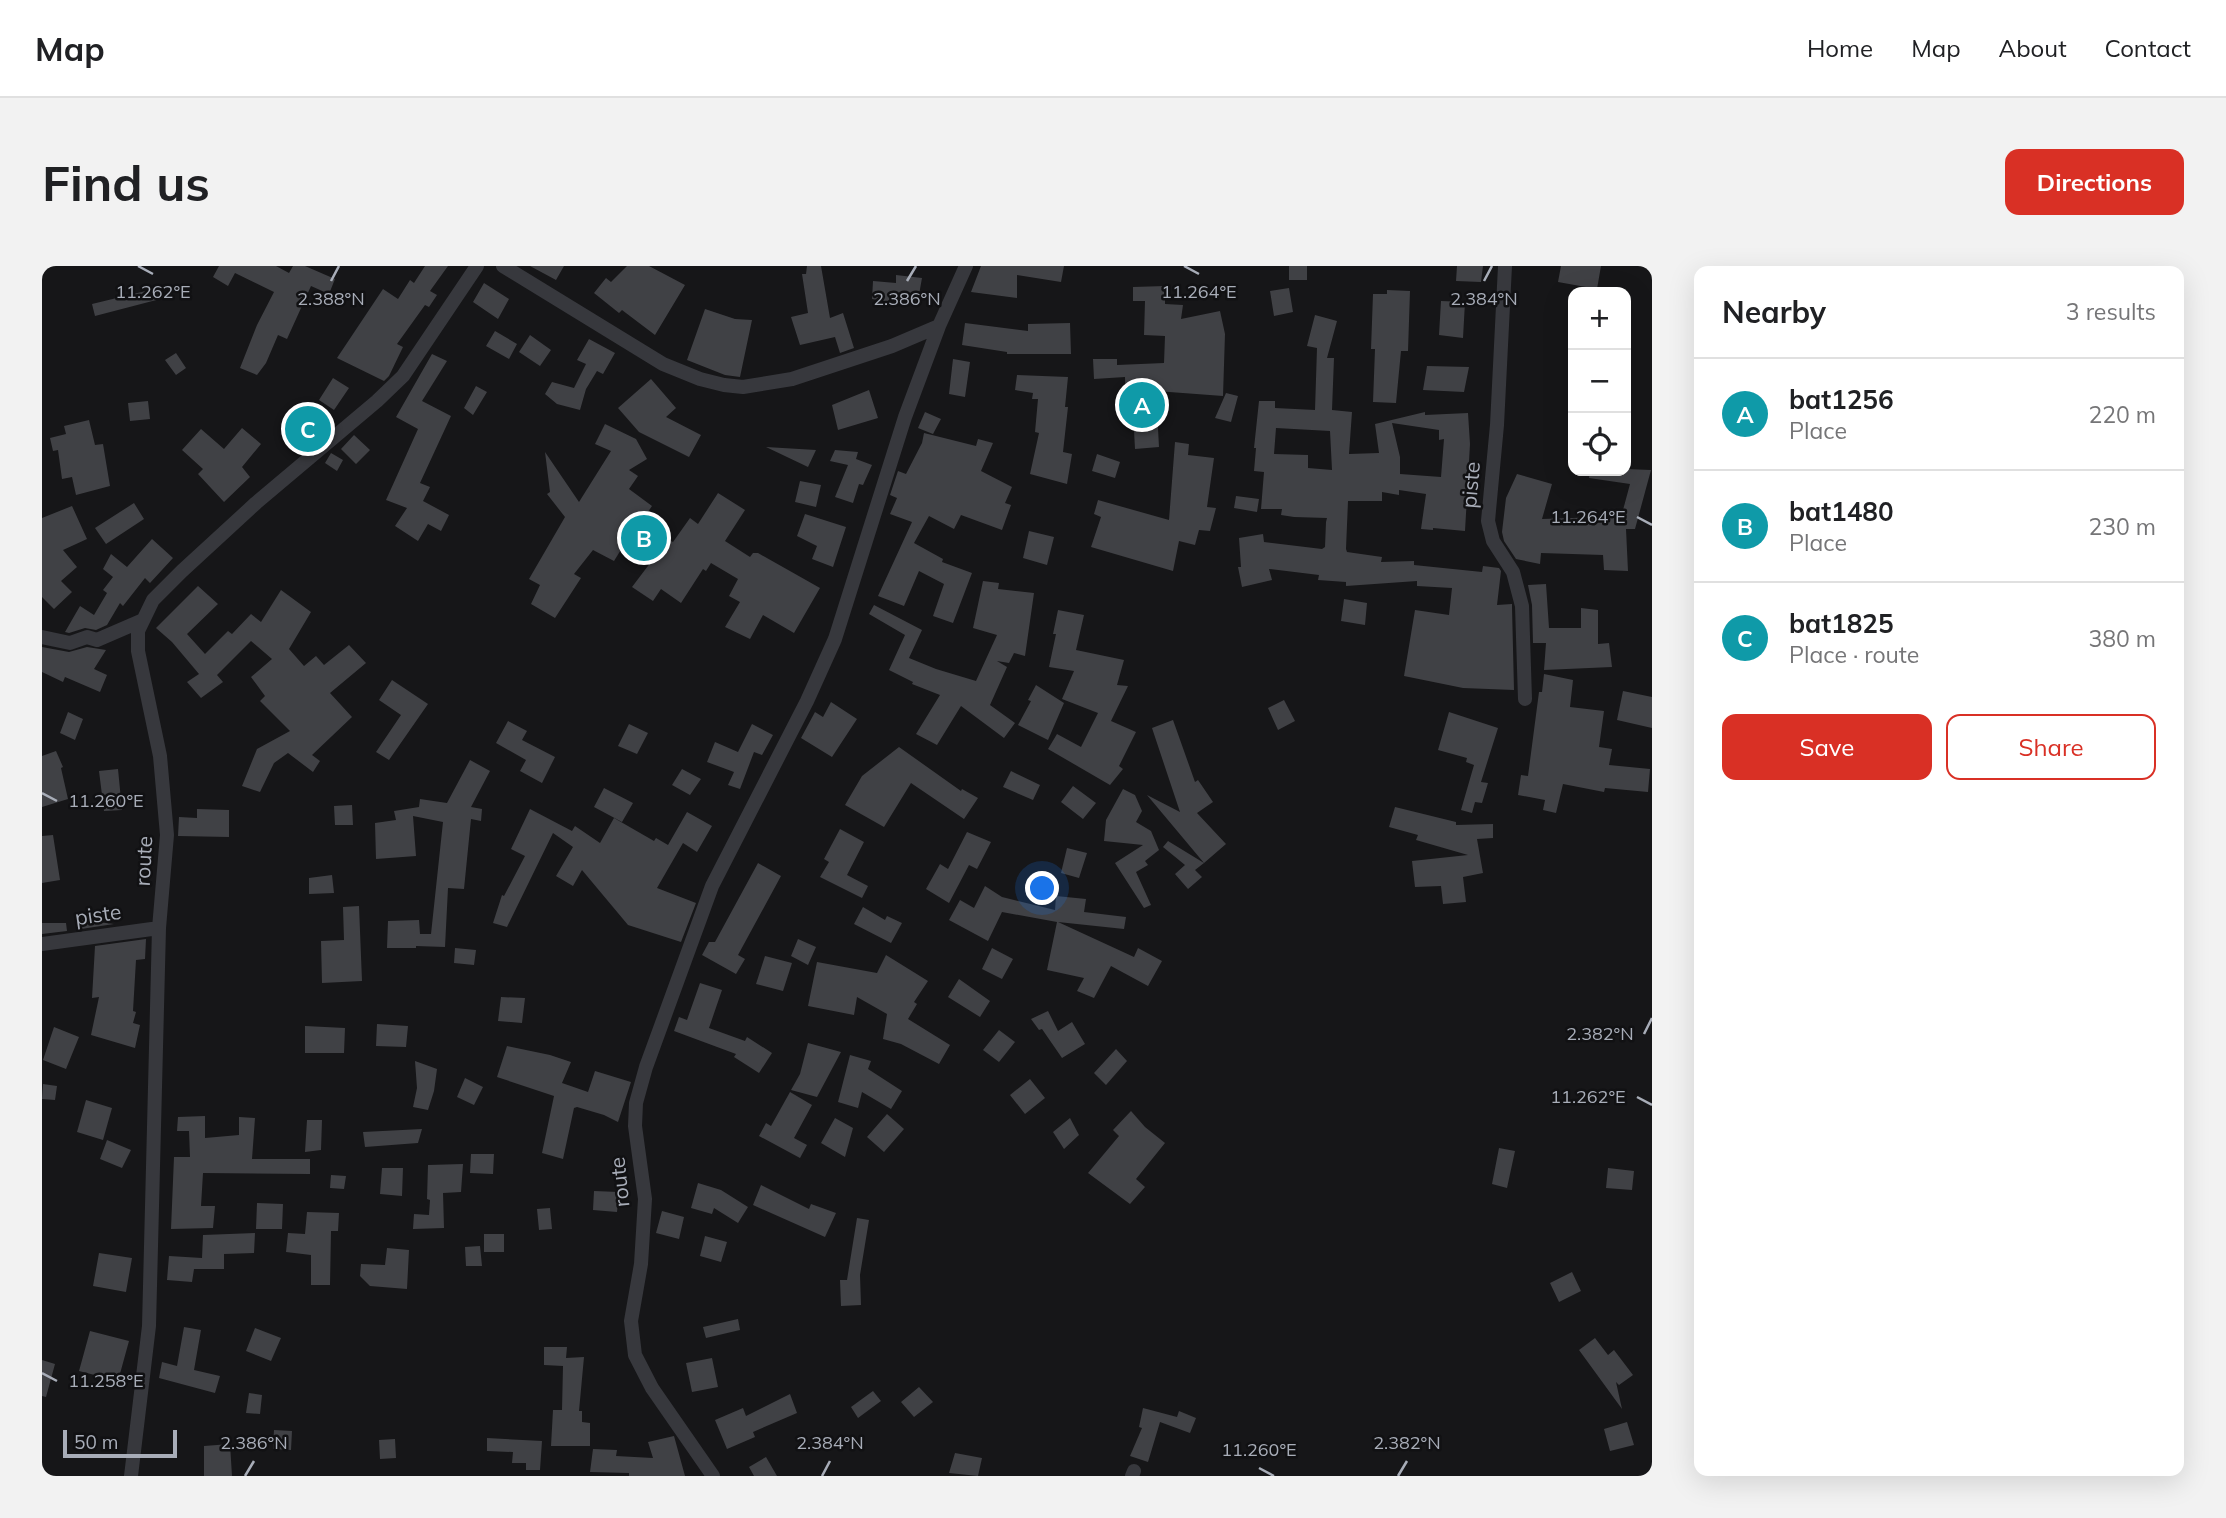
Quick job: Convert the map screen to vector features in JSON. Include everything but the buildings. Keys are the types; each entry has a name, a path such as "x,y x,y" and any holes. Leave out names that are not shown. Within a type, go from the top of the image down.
{"street":[{"path":"42,637 70,643 87,637 97,640 141,621 153,600 182,571 403,376 477,266"},
{"path":"503,266 663,364 700,379 724,385 743,387 792,379 939,326"},
{"name":"route","path":"713,1476 652,1388 635,1355 632,1321 641,1264 645,1199 635,1126 636,1103 646,1067 712,886 807,701 835,639 905,417 939,326 966,266"},
{"name":"piste","path":"1505,266 1497,425 1488,521 1493,541 1513,572 1521,597 1525,699"},
{"name":"route","path":"131,1476 149,1326 159,928 167,835 160,756 138,651 141,621"},
{"name":"piste","path":"42,944 159,928"}],"place":[{"name":"bat1256","path":"1142,405"},
{"name":"bat1825","path":"308,429"},
{"name":"bat1480","path":"644,538"}]}
